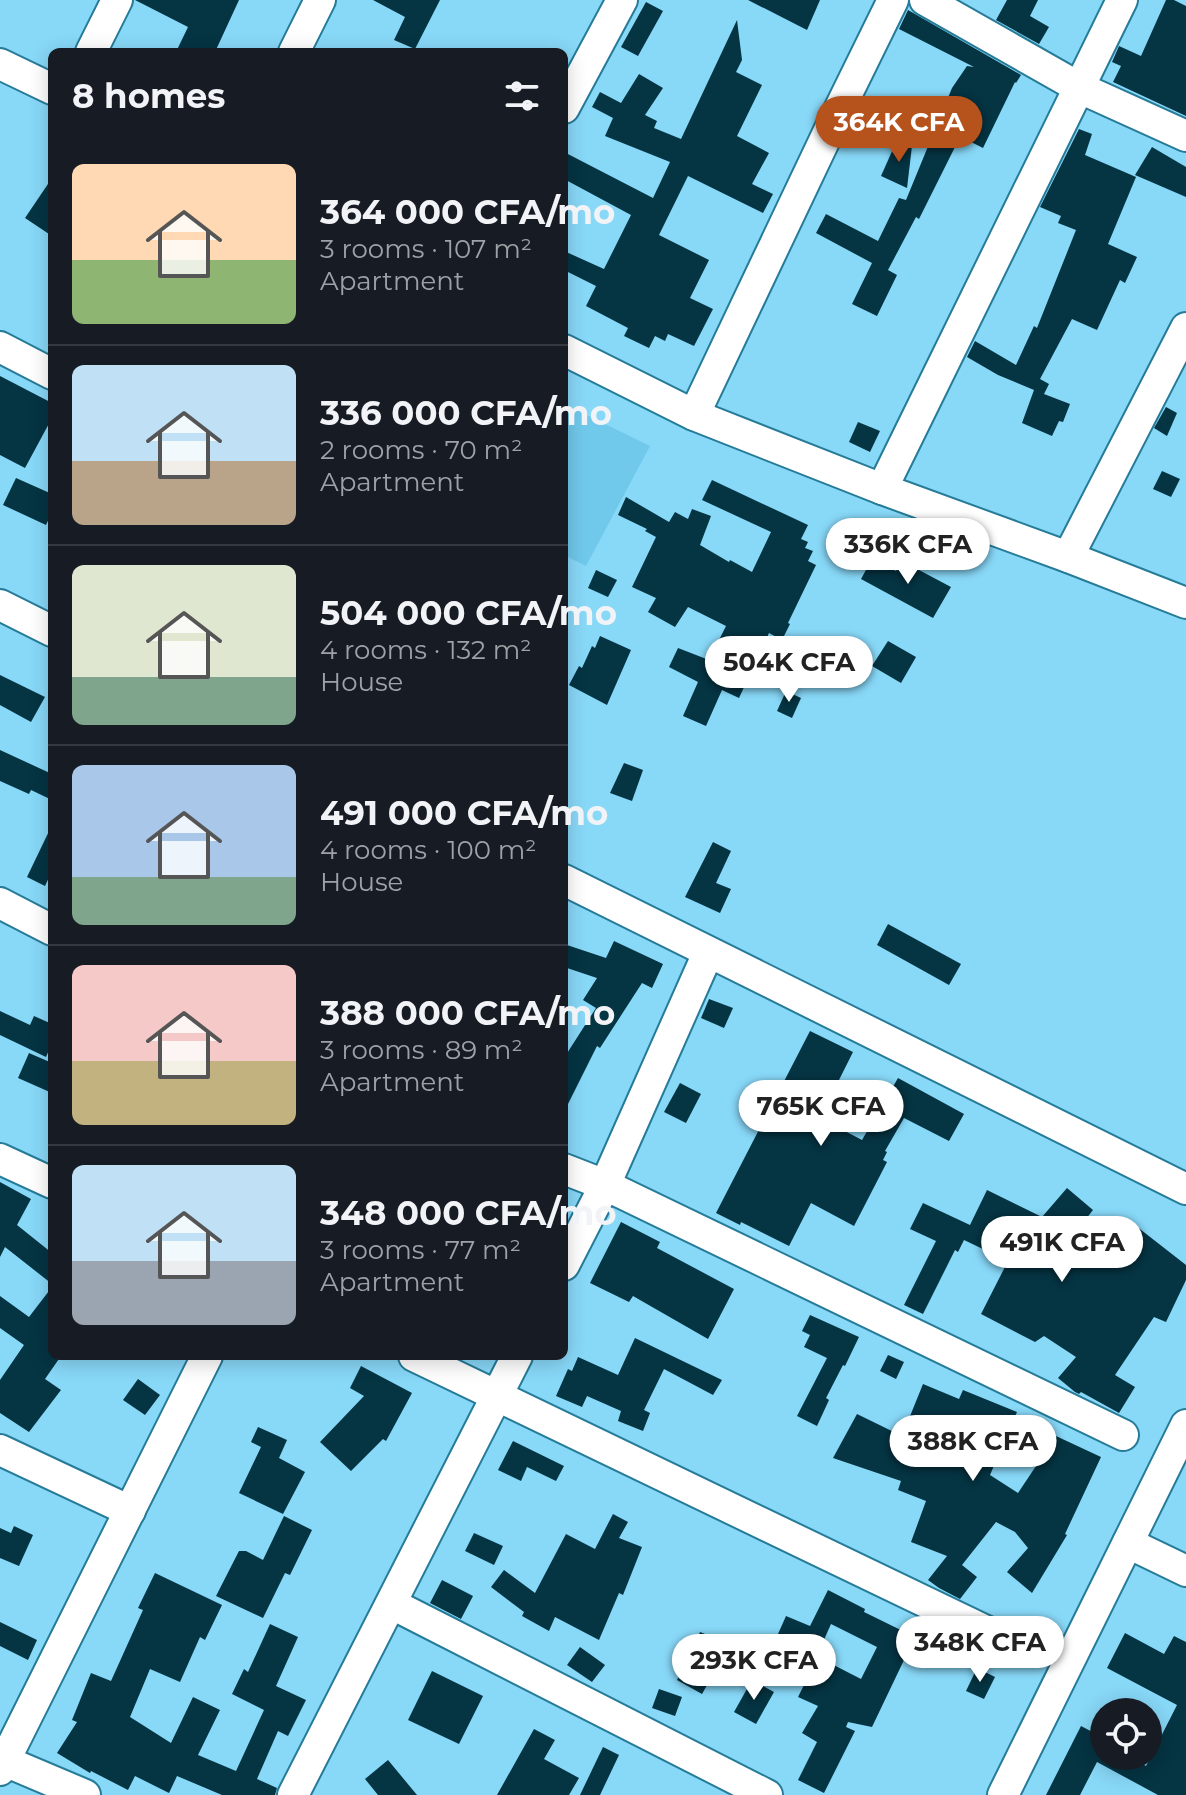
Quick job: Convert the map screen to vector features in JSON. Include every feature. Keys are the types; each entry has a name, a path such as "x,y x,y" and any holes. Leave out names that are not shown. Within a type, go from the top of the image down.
{"street":[{"path":"93,48 117,0"},
{"path":"296,48 320,0"},
{"path":"568,101 622,0"},
{"path":"694,415 893,0"},
{"path":"925,0 1080,88 1186,136"},
{"path":"882,489 1122,0"},
{"path":"0,64 48,87"},
{"path":"1068,557 1186,328"},
{"path":"0,347 48,372"},
{"path":"568,352 694,415 1186,603"},
{"path":"0,605 48,629"},
{"path":"568,882 1186,1189"},
{"path":"0,903 48,928"},
{"path":"568,1257 605,1185 708,953"},
{"path":"0,1159 48,1181"},
{"path":"568,1171 605,1185 1123,1435"},
{"path":"85,1795 1,1763 205,1360"},
{"path":"422,1360 1015,1645"},
{"path":"293,1795 515,1360"},
{"path":"1003,1795 1186,1425"},
{"path":"0,1450 130,1511"},
{"path":"1128,1543 1186,1571"},
{"path":"392,1604 767,1795"}],"shaded area":[{"path":"568,406 650,446 586,566 568,557"}],"building":[{"path":"135,0 239,0 217,48 178,48 188,27"},
{"path":"373,0 440,0 416,48 394,40 405,17"},
{"path":"748,0 820,0 807,30"},
{"path":"1007,0 1038,0 1030,16 1049,27 1039,44 996,20"},
{"path":"1166,0 1186,6 1186,116 1113,82 1121,66 1112,62 1119,46 1141,56"},
{"path":"646,2 663,11 638,56 621,47"},
{"path":"908,10 1021,75 983,148 961,137 958,148 955,147 919,219 916,217 888,270 897,275 877,316 852,304 872,263 816,233 826,214 878,241 899,198 906,200 952,88 967,66 974,67 899,29"},
{"path":"737,20 742,60 736,72 762,85 737,136 769,153 752,184 773,194 763,213 688,176 659,235 709,260 690,298 713,309 694,346 668,334 665,341 655,336 649,348 624,336 628,328 586,306 596,286 568,272 568,253 604,269 631,215 568,181 568,154 653,198 670,162 605,136 613,118 592,107 600,92 621,103 639,74 663,88 645,115 657,121 654,128 681,139"},
{"path":"1079,129 1092,134 1085,155 1136,177 1108,244 1137,257 1125,283 1120,280 1097,330 1072,319 1040,379 1049,384 1044,394 1070,404 1063,422 1059,421 1052,436 1022,423 1034,390 998,375 967,357 975,341 1016,365 1034,326 1037,328 1076,230 1058,223 1061,216 1040,207"},
{"path":"897,140 912,146 907,188 881,176"},
{"path":"1152,147 1186,167 1186,197 1135,175"},
{"path":"48,184 48,233 25,218"},
{"path":"0,376 48,401 48,425 25,468 0,455"},
{"path":"1166,407 1177,413 1167,436 1154,428"},
{"path":"858,422 880,431 870,452 849,442"},
{"path":"1162,471 1180,479 1171,497 1153,489"},
{"path":"16,478 48,492 48,521 46,525 3,505"},
{"path":"712,480 808,525 801,539 808,542 805,548 813,551 808,561 816,565 782,640 769,633 739,698 722,690 706,726 683,716 698,682 669,667 678,648 709,660 726,626 688,607 675,627 648,612 656,598 632,587 656,537 645,531 647,529 618,515 626,497 669,522 675,512 688,519 692,509 711,516 700,545 752,572 771,532 702,500"},
{"path":"872,559 896,571 902,561 951,587 933,618 861,579"},
{"path":"596,570 617,580 608,597 588,588"},
{"path":"600,636 631,650 607,705 569,685"},
{"path":"888,641 916,657 901,683 872,666"},
{"path":"0,675 45,697 31,722 0,705"},
{"path":"786,691 801,698 792,718 777,711"},
{"path":"0,750 48,772 48,798 31,790 29,794 0,781"},
{"path":"624,763 643,770 632,801 610,793"},
{"path":"48,833 48,880 45,886 27,877"},
{"path":"713,842 731,851 716,883 731,889 720,913 685,897"},
{"path":"888,924 961,964 949,985 877,945"},
{"path":"614,941 663,964 652,988 642,983 600,1048 597,1046 568,1104 568,1052 596,1008 583,1000 597,978 568,968 568,945 606,958"},
{"path":"709,999 733,1008 724,1028 701,1018"},
{"path":"0,1011 30,1025 34,1016 48,1022 48,1052 46,1057 0,1035"},
{"path":"810,1031 853,1052 820,1118 862,1140 898,1078 964,1114 949,1141 904,1118 885,1151 883,1160 887,1162 854,1226 811,1203 789,1246 716,1213"},
{"path":"29,1053 48,1061 48,1091 18,1078"},
{"path":"680,1083 701,1094 686,1123 664,1112"},
{"path":"0,1182 31,1199 17,1225 48,1250 48,1281 5,1247 0,1257"},
{"path":"1067,1188 1093,1210 1082,1224 1119,1249 1136,1226 1186,1265 1186,1280 1166,1322 1154,1317 1115,1375 1135,1387 1119,1413 1081,1392 1075,1392 1058,1378 1076,1357 1044,1336 1035,1342 981,1314 1008,1261 964,1240 958,1252 955,1250 923,1314 904,1305 936,1241 910,1229 923,1203 970,1225 987,1190 1042,1217"},
{"path":"621,1222 660,1242 657,1248 734,1289 708,1339 633,1296 629,1302 590,1283"},
{"path":"48,1292 48,1360 58,1360 45,1379 61,1390 29,1432 0,1413 0,1380 24,1345 0,1328 0,1296 29,1317"},
{"path":"810,1315 859,1337 826,1398 829,1400 817,1426 797,1416 827,1358 804,1347 810,1335 802,1331"},
{"path":"635,1338 722,1380 713,1395 664,1369 644,1410 650,1413 643,1431 618,1421 621,1411 587,1396 582,1407 556,1396 568,1369 572,1371 578,1357 618,1375"},
{"path":"888,1355 904,1362 896,1379 880,1371"},
{"path":"361,1366 412,1393 386,1441 383,1439 351,1471 320,1442 364,1396 350,1388"},
{"path":"138,1379 160,1395 145,1415 123,1400"},
{"path":"923,1384 959,1399 963,1390 1017,1412 990,1475 1018,1493 1056,1436 1101,1457 1067,1535 1032,1593 1007,1572 1028,1548 1015,1532 996,1522 962,1565 977,1577 960,1599 939,1588 928,1580 947,1556 911,1542 926,1501 898,1490 901,1481 833,1458 857,1414 902,1436"},
{"path":"258,1427 287,1440 279,1458 305,1472 283,1514 239,1493 261,1447 251,1442"},
{"path":"513,1441 564,1466 556,1481 527,1467 521,1481 498,1470"},
{"path":"613,1514 628,1522 619,1538 642,1547 623,1595 619,1593 599,1640 555,1617 549,1631 522,1616 524,1612 491,1587 504,1570 535,1593 566,1534 595,1549"},
{"path":"284,1516 312,1530 290,1575 285,1573 263,1618 216,1596 239,1551 246,1551 263,1560"},
{"path":"14,1526 33,1535 19,1566 0,1558 0,1528 11,1533"},
{"path":"474,1533 503,1546 494,1565 465,1551"},
{"path":"155,1573 222,1605 205,1640 200,1637 180,1682 150,1669 130,1717 171,1743 193,1697 220,1710 198,1755 236,1771 264,1710 232,1694 244,1669 248,1672 270,1624 298,1637 276,1686 306,1700 288,1736 278,1731 257,1779 277,1788 275,1795 222,1795 177,1776 169,1793 135,1776 128,1790 90,1773 57,1753 77,1722 72,1720 91,1673 111,1681 143,1610 138,1608"},
{"path":"442,1580 473,1596 461,1619 430,1603"},
{"path":"828,1590 915,1637 872,1727 848,1722 846,1727 855,1731 824,1793 798,1780 817,1742 802,1733 818,1706 798,1697 818,1657 861,1679 877,1647 831,1624 815,1660 774,1643 786,1616 810,1626"},
{"path":"0,1622 37,1640 28,1660 0,1646"},
{"path":"700,1632 760,1656 751,1677 719,1664 702,1694 677,1680"},
{"path":"1125,1633 1164,1654 1174,1636 1186,1642 1186,1795 1158,1795 1112,1770 1162,1770 1162,1735 1177,1705 1107,1668"},
{"path":"580,1647 605,1665 592,1682 567,1665"},
{"path":"977,1668 995,1677 984,1699 966,1691"},
{"path":"432,1671 483,1696 459,1744 408,1720"},
{"path":"752,1680 774,1692 756,1724 734,1712"},
{"path":"659,1689 682,1697 675,1716 652,1708"},
{"path":"1081,1726 1090,1731 1090,1770 1093,1770 1080,1795 1046,1795"},
{"path":"534,1729 555,1740 544,1759 579,1778 569,1795 497,1795"},
{"path":"603,1747 619,1755 600,1795 580,1795"},
{"path":"388,1760 417,1795 378,1795 365,1779"}]}
